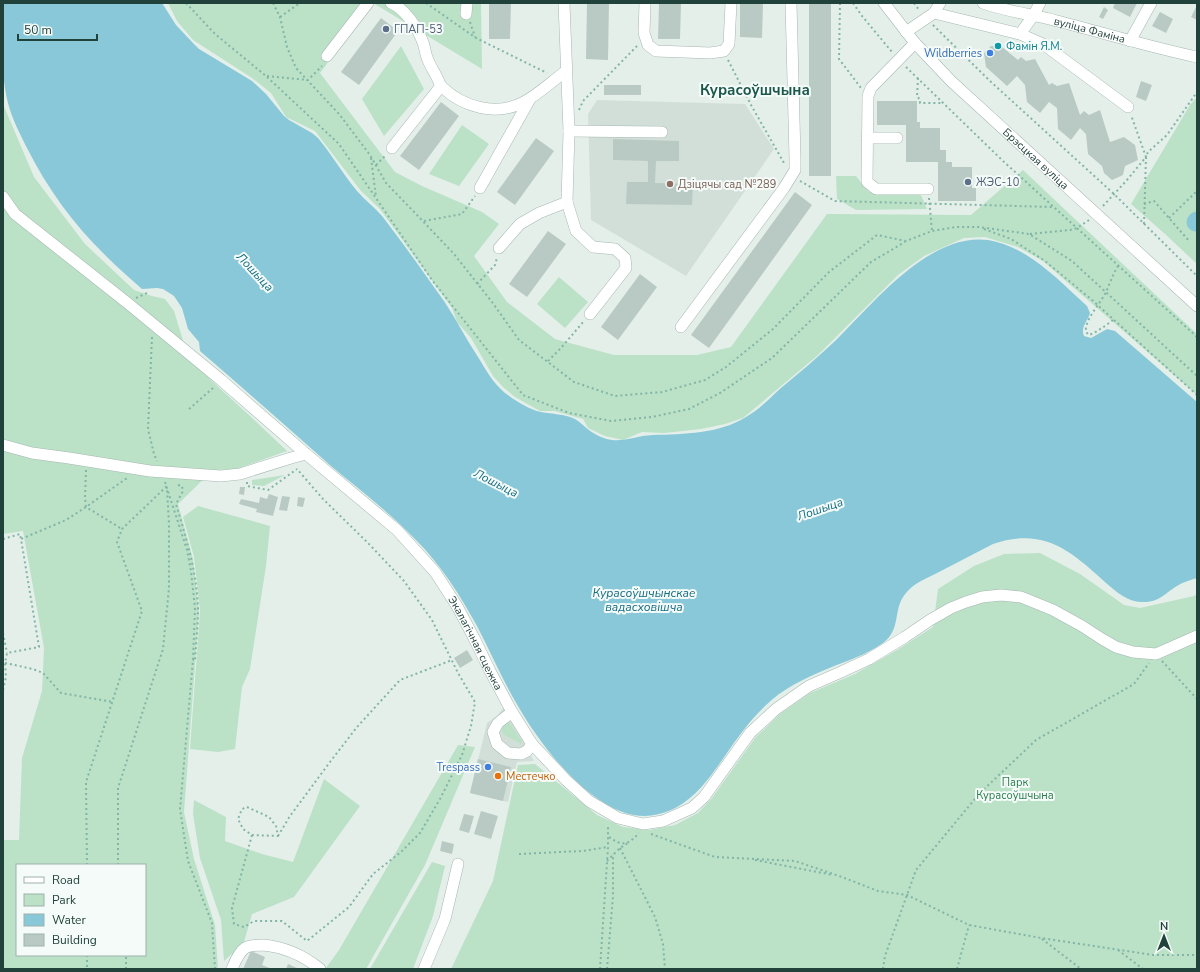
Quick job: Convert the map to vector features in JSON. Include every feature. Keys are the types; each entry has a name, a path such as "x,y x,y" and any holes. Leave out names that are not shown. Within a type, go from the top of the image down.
{"street":[{"path":"325,60 368,3"},
{"path":"391,3 399,6 410,20 422,40 428,61 441,86 461,101 474,107 489,109 507,108 520,104 540,92 566,71"},
{"path":"564,3 569,131 567,202 576,231 592,247 614,249 625,258 626,268 590,314"},
{"path":"645,3 644,32 648,45 656,51 710,53 724,51 729,44 731,3"},
{"path":"681,327 784,188 795,170 796,158 791,3"},
{"name":"Брэсцкая вуліца","path":"884,3 915,43 951,81 1197,306"},
{"path":"906,32 930,16 940,3"},
{"name":"вуліца Фаміна","path":"983,3 1013,12 1056,20 1130,41 1197,57"},
{"path":"1020,34 1040,3"},
{"path":"1130,41 1151,3"},
{"path":"930,16 1020,34 1043,44 1128,107"},
{"path":"915,43 871,88 868,96 867,182 876,189 928,189"},
{"path":"392,148 441,86"},
{"path":"480,188 530,99"},
{"path":"569,131 662,132"},
{"path":"867,138 897,138"},
{"name":"Экалагічная сцежка","path":"3,197 15,214 221,380 397,530 435,572 457,606 490,672 532,744 566,780 589,801 618,818 643,824"},
{"path":"499,248 520,224 539,213 567,202"},
{"path":"3,445 32,453 150,471 222,476 240,474 306,454"},
{"path":"643,824 663,821 692,808 704,797 750,733 776,709 809,686 869,659 940,614 966,602 982,597 1001,595 1021,597 1053,610 1116,647 1133,652 1156,654 1197,636"},
{"path":"512,712 498,723 493,732 497,744 508,753 521,754 527,751 532,744"},
{"path":"424,969 445,919 458,864"},
{"path":"232,969 237,957 245,948 257,945 275,946 293,952 320,969"}],"path":[{"path":"186,3 214,34 266,76 340,144 432,280 524,395 569,413 611,421 652,418 689,409 720,393 772,358 871,262 906,241"},
{"path":"280,17 300,3"},
{"path":"426,3 476,38 557,77"},
{"path":"840,3 839,59 868,96"},
{"path":"853,3 898,59 942,102 1118,266 1197,337"},
{"path":"914,3 930,16 990,81 1114,194 1197,276"},
{"path":"466,8 476,38"},
{"path":"578,113 583,101 646,37"},
{"path":"724,51 751,105 791,175 835,201 1054,207"},
{"path":"266,76 308,80 325,60"},
{"path":"918,78 917,97 920,99 920,103 942,102"},
{"path":"1197,92 1167,135 1148,152 1146,157 1096,215 1077,228 1029,234 979,227 1011,240 1045,261 1098,305 1197,395"},
{"path":"1128,107 1146,157 1144,224"},
{"path":"376,166 392,148"},
{"path":"370,155 376,198"},
{"path":"424,221 462,214 480,188"},
{"path":"1169,218 1197,191"},
{"path":"1144,204 1154,200 1190,242"},
{"path":"930,212 932,231"},
{"path":"1029,234 1072,261 1197,376"},
{"path":"477,284 495,265"},
{"path":"1113,319 1094,333 1088,334 1086,332 1086,328 1093,313 1106,292 1118,266"},
{"path":"138,296 147,293"},
{"path":"548,361 590,314"},
{"path":"152,323 148,429 154,454 161,471 164,478 170,481"},
{"path":"189,409 221,380"},
{"path":"252,835 232,908 234,924 244,927 254,921 282,920 307,941 349,907 373,874 402,852 420,833 440,799 462,755 471,726 475,702 432,620 404,581 323,499 297,469 295,463"},
{"path":"86,467 86,507"},
{"path":"246,479 247,486 268,490 297,469"},
{"path":"21,538 66,520 133,474"},
{"path":"176,483 182,486 183,491 176,504 190,549 198,608 195,661 193,660"},
{"path":"167,486 187,550 195,608 193,660 180,809 188,861 212,923 215,969"},
{"path":"87,864 86,782 142,611 117,542 122,529 167,486"},
{"path":"118,864 118,788 163,649 169,588 169,524 167,486"},
{"path":"86,507 122,529"},
{"path":"3,539 20,534 39,647 7,653"},
{"path":"3,633 7,653 5,663 6,677 3,690"},
{"path":"883,969 885,956 916,870 978,794 1036,740 1134,684 1156,654 1197,699"},
{"path":"278,836 290,816 357,727 400,680 452,660"},
{"path":"5,663 33,669 43,673 61,693 113,702"},
{"path":"247,807 269,817 276,826 278,836 252,835 242,829 238,820 242,809 247,807"},
{"path":"600,969 606,862 609,837 608,813"},
{"path":"606,862 613,854 640,832 643,824"},
{"path":"643,824 651,834 715,857 795,861 878,890 907,895 969,925 1152,955 1197,955"},
{"path":"609,837 618,843 628,843"},
{"path":"519,854 582,851 608,847"},
{"path":"620,848 655,917 664,944 665,969"},
{"path":"607,969 613,896 613,854"},
{"path":"746,858 842,877"},
{"path":"957,969 969,925"},
{"path":"1041,938 1081,969"},
{"path":"1117,950 1143,969"},
{"path":"87,956 88,969"},
{"path":"126,956 126,969"}],"shaded area":[{"name":"Дзіцячы сад №289","path":"597,100 745,104 774,149 686,276 591,220 588,114"},
{"path":"504,707 534,761 517,762 508,802 470,793 487,723 497,716"}],"green space":[{"path":"168,3 373,3 320,73 395,172 422,186 482,212 499,224 474,256 507,302 555,339 614,355 697,355 731,347 827,214 971,215 1023,170 1197,334 1197,395 1043,261 1018,247 985,237 964,238 924,256 898,275 817,356 743,418 725,424 701,429 664,433 642,432 623,440 605,436 588,428 583,419 555,411 540,411 515,397 503,387 493,376 471,338 457,322 452,308 380,209 361,191 315,131 286,117 271,93 252,78 193,40 177,21"},
{"path":"373,3 481,3 482,69"},
{"path":"401,46 424,89 384,136 362,99"},
{"path":"1197,97 1197,264 1131,204 1190,105"},
{"path":"3,104 34,177 85,244 134,290 165,299 174,311 189,360 287,451 236,469 213,470 178,504 193,559 199,612 184,812 194,859 215,925 218,969 3,969 3,840 19,840 22,758 42,691 44,648 23,531 3,534"},
{"path":"462,125 489,144 459,186 429,174"},
{"path":"836,176 856,176 869,192 920,193 927,209 856,210 837,199"},
{"path":"559,277 588,302 565,328 537,304"},
{"path":"285,475 264,486 252,485 252,480"},
{"path":"198,506 270,526 266,566 250,669 242,687 235,749 218,752 190,749 200,611 194,557 183,517"},
{"name":"Парк Курасоўшчына","path":"1040,553 1080,574 1124,605 1140,608 1194,596 1197,594 1197,969 451,969 493,881 518,765 535,764 597,815 623,827 649,830 675,825 698,813 712,798 755,738 780,714 810,693 855,674 933,627 938,589 974,566 1004,554"},
{"path":"509,722 522,741 521,744 503,734 501,727"},
{"path":"458,745 475,747 425,865 366,969 327,969 326,968 339,950"},
{"path":"324,779 360,806 294,897 252,914 244,942 224,961 221,920 200,858 193,814 194,800 226,817 225,841 262,854 293,862"},
{"path":"432,862 445,866 433,916 413,969 370,969"}],"water":[{"name":"Курасоўшчынскае вадасховішча","path":"3,3 162,3 176,25 199,49 252,81 266,94 284,116 318,138 357,191 382,216 406,247 444,301 493,381 505,393 536,411 571,417 589,431 611,440 624,440 653,435 701,432 736,423 764,404 815,360 884,291 923,259 944,247 966,241 988,240 1017,250 1042,266 1087,306 1090,313 1083,330 1084,336 1091,338 1107,329 1115,331 1197,402 1197,578 1179,585 1155,600 1146,602 1134,601 1119,594 1080,561 1055,545 1042,540 1027,538 1011,539 993,544 921,581 909,589 899,606 893,632 883,643 863,654 802,680 779,694 758,713 706,782 684,803 667,812 650,816 639,816 617,810 600,800 583,787 552,756 527,722 464,603 442,570 425,550 385,511 331,466 200,351 199,342 188,329 182,308 174,296 163,289 142,289 94,244 72,219 52,192 35,163 19,132 10,109 5,91 3,66"}],"building":[{"path":"489,3 511,3 510,39 489,39"},
{"path":"587,3 609,3 608,60 586,59"},
{"path":"659,3 681,3 680,39 658,39"},
{"path":"740,3 763,3 762,38 740,37"},
{"path":"809,3 831,3 831,176 809,176"},
{"path":"1115,3 1137,3 1130,17 1113,8"},
{"path":"1197,5 1197,20 1191,17"},
{"path":"1104,7 1108,10 1103,19 1099,17"},
{"path":"1160,12 1173,19 1166,33 1152,26"},
{"path":"381,18 398,31 359,85 341,72"},
{"path":"991,46 1001,46 1018,60 1021,57 1026,61 1035,59 1049,85 1052,83 1057,86 1069,83 1080,115 1084,111 1089,115 1100,110 1110,142 1124,137 1135,145 1138,160 1125,166 1123,175 1112,180 1104,173 1102,166 1088,154 1086,134 1080,128 1071,140 1058,129 1057,108 1049,102 1040,113 1027,102 1025,85 1017,76 1007,86 986,67 984,53"},
{"path":"1141,81 1152,85 1146,101 1136,97"},
{"path":"604,85 641,85 641,95 604,95"},
{"path":"877,101 917,101 917,122 920,122 920,128 940,128 940,150 946,150 946,162 952,162 952,167 972,167 972,188 976,188 976,201 938,201 938,162 906,162 906,125 877,125"},
{"path":"441,102 459,116 419,170 400,156"},
{"path":"536,138 554,151 515,205 497,192"},
{"path":"613,139 679,141 679,161 656,161 655,183 693,184 692,205 626,204 627,182 648,182 648,161 613,160"},
{"path":"795,192 812,205 709,348 691,335"},
{"path":"548,231 566,244 527,297 509,284"},
{"path":"640,274 657,287 618,340 601,327"},
{"path":"240,487 245,487 244,495 239,494"},
{"path":"269,494 278,497 273,516 256,512 257,509 239,504 241,499 259,503 260,497 267,499"},
{"path":"282,496 290,497 287,511 279,510"},
{"path":"298,497 305,498 303,507 297,506"},
{"path":"467,650 473,660 460,668 454,658"},
{"path":"478,759 511,767 503,801 470,793"},
{"path":"481,811 498,816 491,839 474,834"},
{"path":"464,814 474,816 469,833 459,830"},
{"path":"442,841 454,844 452,854 440,851"},
{"path":"251,951 265,957 262,965 272,969 243,969"},
{"path":"288,964 299,969 286,969"}],"place":[{"name":"ГПАП-53","path":"386,29"},
{"name":"Фамін Я.М.","path":"998,46"},
{"name":"Wildberries","path":"990,53"},
{"name":"ЖЭС-10","path":"968,182"},
{"name":"Дзіцячы сад №289","path":"670,184"},
{"name":"Trespass","path":"488,767"},
{"name":"Местечко","path":"498,776"}],"district":[{"name":"Курасоўшчына","path":"755,90"}],"water label":[{"name":"Лошыца","path":"255,272"},
{"name":"Лошыца","path":"496,483"},
{"name":"Лошыца","path":"820,509"}]}
